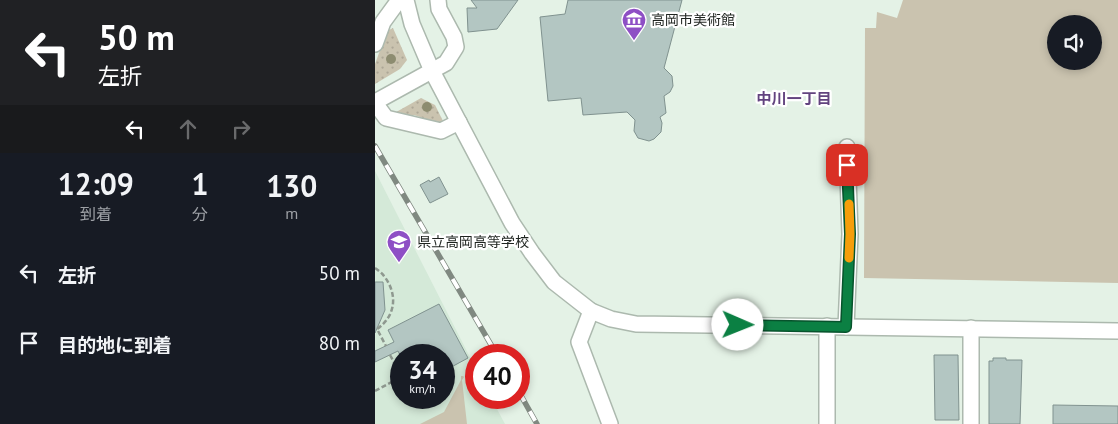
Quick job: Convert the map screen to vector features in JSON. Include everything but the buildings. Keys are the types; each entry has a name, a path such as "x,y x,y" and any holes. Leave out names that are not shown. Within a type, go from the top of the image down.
{"street":[{"path":"375,44 383,22 399,0"},
{"path":"406,0 412,24 431,71 512,223 531,253 554,282 591,311 611,319 636,324 1118,331"},
{"path":"438,0 439,9 454,37 456,47 446,62 375,102 385,118 441,131 459,122"},
{"path":"846,327 850,234 847,147"},
{"path":"591,311 579,342 611,424"},
{"path":"827,326 827,424"},
{"path":"971,328 971,424"}],"path":[{"path":"375,268 384,276 393,293 393,307 385,324 377,329 386,346"},
{"path":"375,391 390,382"}],"shaded area":[{"path":"903,0 1118,0 1118,283 864,278 865,28 876,28 877,12 897,18"},
{"path":"393,28 407,60 400,69 375,84 375,64 387,31"},
{"path":"421,98 435,105 445,125 436,128 432,121 414,115 407,119 391,115"},
{"name":"県立高岡高等学校","path":"375,171 465,347 465,409 497,409 505,424 375,424"},
{"path":"461,376 463,376 467,424 420,424 444,412 446,409 455,409 455,391"}],"railway":[{"path":"375,146 491,344"},
{"path":"529,409 537,424"}],"slow traffic":[{"path":"849,204 849,258"}],"place":[{"name":"高岡市美術館","path":"634,41"},
{"name":"県立高岡高等学校","path":"399,263"}],"district":[{"name":"中川一丁目","path":"794,99"}],"route":[{"path":"738,325 846,327 850,234 847,165"}]}
